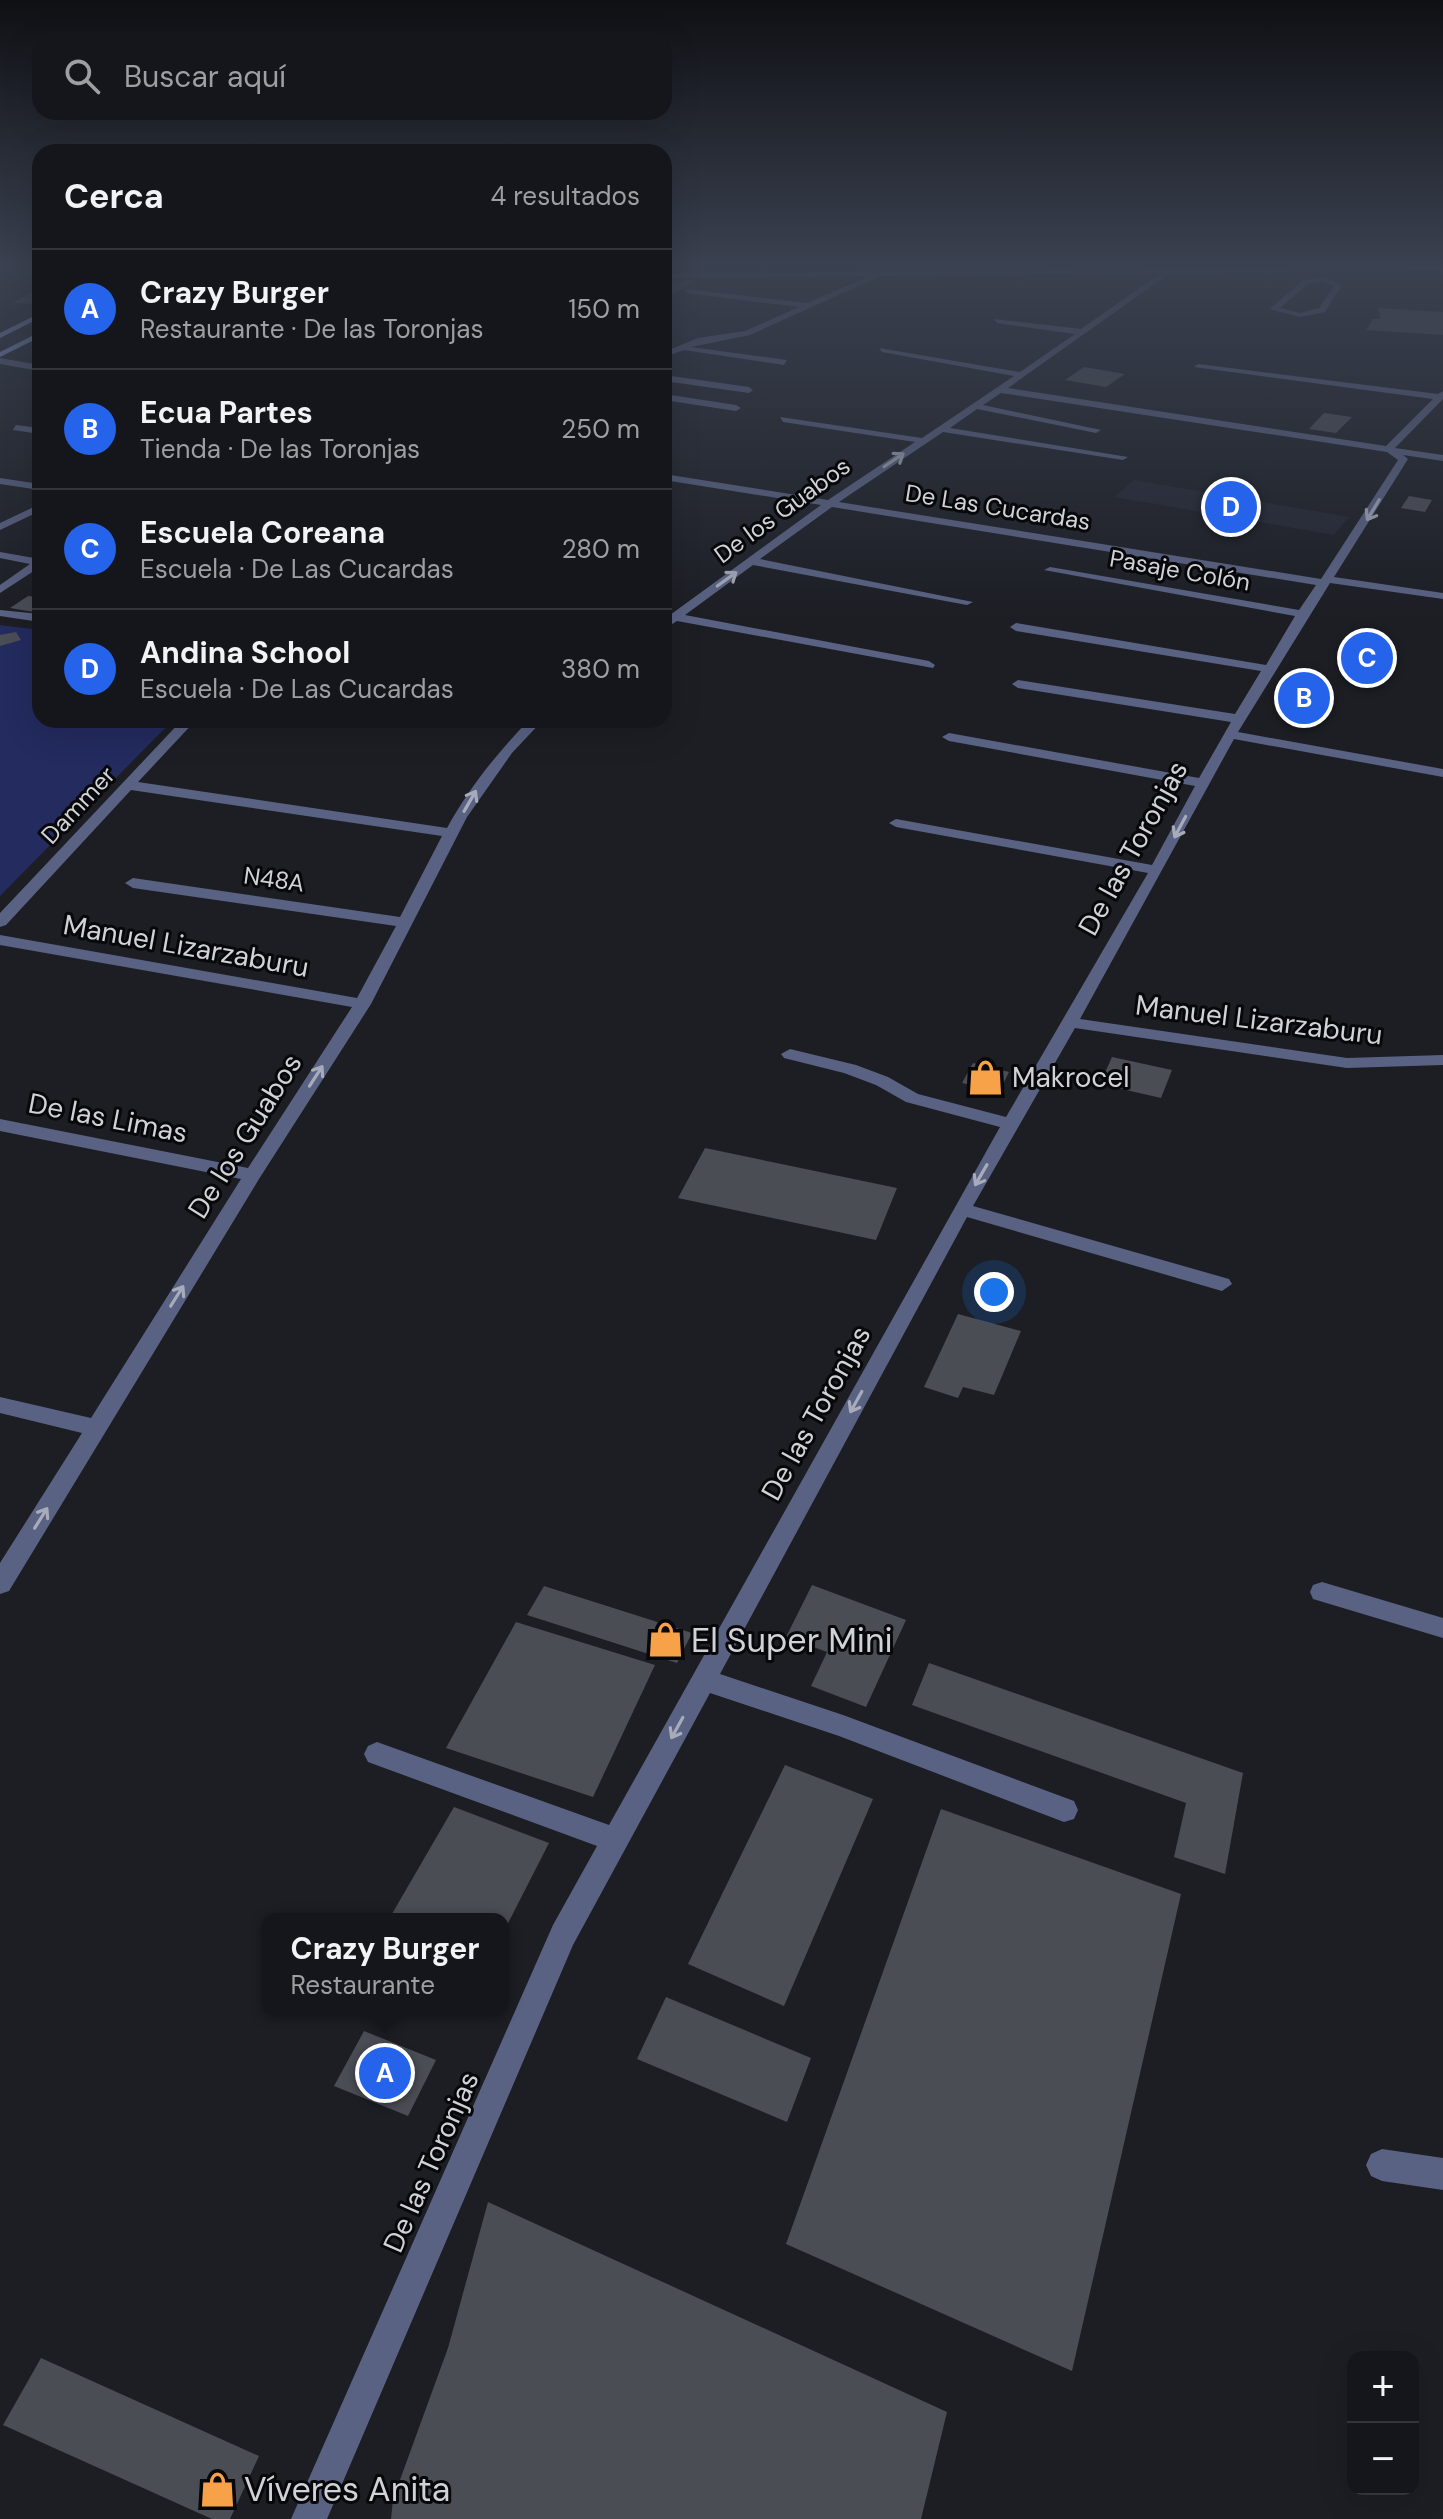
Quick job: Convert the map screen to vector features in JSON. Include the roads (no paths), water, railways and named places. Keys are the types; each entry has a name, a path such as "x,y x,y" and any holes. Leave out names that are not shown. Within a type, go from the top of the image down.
{"street":[{"path":"689,382 749,390"},
{"name":"De los Guabos","path":"672,619 829,504 1013,382"},
{"path":"1325,382 1442,395"},
{"path":"1001,390 1443,458"},
{"path":"1389,449 1442,395"},
{"path":"672,398 736,408"},
{"path":"976,406 1096,430"},
{"path":"783,419 924,441"},
{"path":"16,428 32,430"},
{"path":"941,429 1123,457"},
{"name":"De las Toronjas","path":"309,2519 563,1935 962,1209 1157,870 1235,727 1302,614 1358,534 1403,459 1389,449"},
{"name":"De Las Cucardas","path":"672,478 1326,581 1443,596"},
{"path":"0,481 32,486"},
{"path":"0,527 32,511"},
{"path":"0,555 32,561"},
{"path":"751,561 967,602"},
{"path":"0,590 32,568"},
{"name":"Pasaje Colón","path":"1050,570 1302,614"},
{"path":"0,613 32,617"},
{"path":"672,622 929,665"},
{"path":"1016,627 1270,669"},
{"path":"1018,684 1443,773"},
{"name":"Dammer","path":"0,922 181,728"},
{"name":"De los Guabos","path":"0,1584 253,1175 363,1004 451,833 487,772 528,728"},
{"path":"949,737 1204,783"},
{"path":"127,785 451,833"},
{"path":"896,823 1157,870"},
{"name":"N48A","path":"133,883 407,923"},
{"name":"Manuel Lizarzaburu","path":"0,940 363,1004"},
{"name":"Manuel Lizarzaburu","path":"1069,1022 1347,1063 1443,1060"},
{"path":"790,1054 850,1069 882,1081 912,1098 1010,1124"},
{"name":"De las Limas","path":"0,1125 253,1175"},
{"path":"962,1209 1222,1284"},
{"path":"0,1405 96,1428"},
{"path":"1322,1592 1443,1628"},
{"path":"704,1680 843,1726 1064,1810"},
{"path":"377,1754 615,1840"},
{"path":"1382,2165 1443,2174"}],"place":[{"name":"Andina School","path":"1231,507"},
{"name":"Escuela Coreana","path":"1367,658"},
{"name":"Ecua Partes","path":"1304,698"},
{"name":"Makrocel","path":"986,1077"},
{"name":"El Super Mini","path":"665,1640"},
{"name":"Crazy Burger","path":"385,2073"},
{"name":"Víveres Anita","path":"218,2489"}]}
